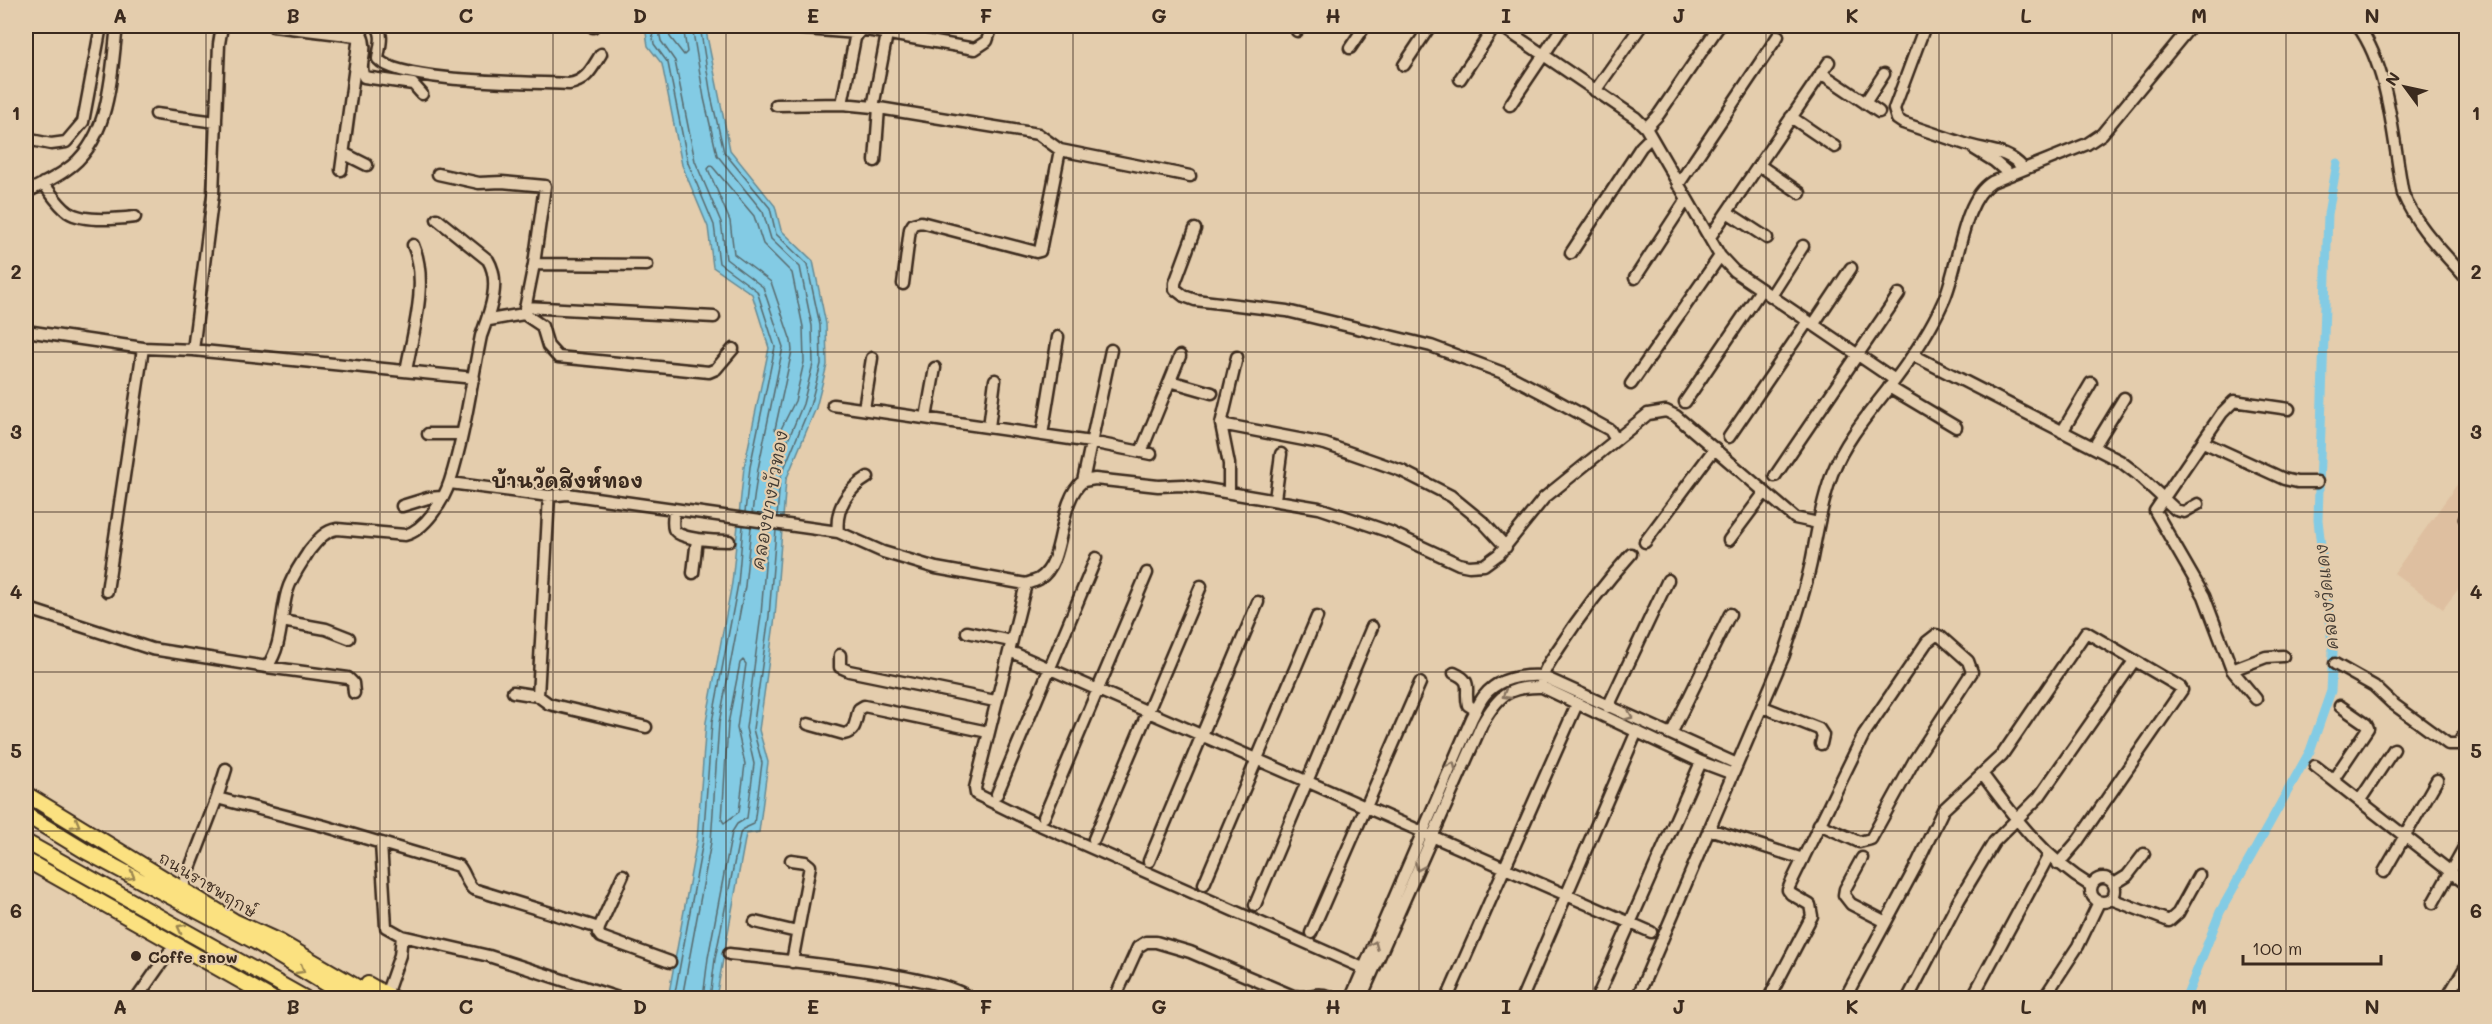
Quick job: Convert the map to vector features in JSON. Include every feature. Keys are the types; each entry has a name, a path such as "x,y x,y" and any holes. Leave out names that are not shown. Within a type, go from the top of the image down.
{"main road":[{"name":"ถนนราชพฤกษ์","path":"26,794 234,921 284,935 302,944 385,997"},
{"name":"ถนนราชพฤกษ์","path":"26,815 85,851 254,941 349,999"},
{"path":"26,842 305,999"},
{"path":"26,860 271,999"},
{"path":"101,902 133,929 255,999"}],"street":[{"path":"26,139 51,144 66,142 83,122 101,26"},
{"path":"26,193 67,170 82,157 92,143 101,120 117,26"},
{"path":"193,350 213,194 222,26"},
{"path":"273,26 361,32"},
{"path":"376,26 380,29 381,35 378,59 395,69 426,76 569,84 585,78 601,54"},
{"path":"767,26 860,29 975,49 987,41 992,26"},
{"path":"1350,48 1365,26"},
{"path":"1404,65 1430,26"},
{"path":"1460,79 1495,26"},
{"path":"1501,26 1636,118 1649,132 1719,256 1734,271 1858,355 1892,383 1956,427"},
{"path":"1510,105 1563,26"},
{"path":"1595,91 1641,26"},
{"path":"1571,253 1641,147 1659,114 1719,26"},
{"path":"1925,26 1894,110 1897,119 1969,145 1989,148 2016,159 2024,168"},
{"path":"1637,999 1763,707 1802,604 1818,524 1832,474 1858,426 1913,355 1943,302 1974,201 1986,186 2009,174 2087,144 2102,134 2191,26"},
{"path":"2358,26 2377,66 2387,100 2403,194 2419,224 2466,278"},
{"path":"842,104 860,29"},
{"path":"361,32 366,49 362,71 364,77 414,84 422,94"},
{"path":"341,170 361,32"},
{"path":"875,161 876,108 887,34"},
{"path":"1678,185 1778,36"},
{"path":"1710,237 1828,62"},
{"path":"1821,73 1879,112"},
{"path":"1865,103 1884,74"},
{"path":"776,105 842,104 1038,134 1060,150 1190,176"},
{"path":"156,114 216,122"},
{"path":"1791,117 1834,147"},
{"path":"1969,145 2009,174"},
{"path":"903,284 910,229 914,224 921,222 1036,252 1041,251 1060,150"},
{"path":"344,153 367,165"},
{"path":"1759,165 1800,193"},
{"path":"438,174 474,183 502,182 543,185 545,193 525,310"},
{"path":"43,183 58,204 71,214 119,219 135,217"},
{"path":"1635,278 1686,200"},
{"path":"1727,212 1767,238"},
{"path":"267,667 277,650 287,589 292,578 322,536 337,529 405,536 414,533 426,524 450,483 474,378 481,336 489,320 493,298 490,264 483,254 437,219"},
{"path":"1195,229 1175,283 1175,289 1184,296 1195,300 1287,311 1431,346 1480,363 1541,392 1610,430 1616,440"},
{"path":"406,371 421,279 419,257 413,244"},
{"path":"1685,402 1803,246"},
{"path":"1631,384 1719,256"},
{"path":"534,264 647,266"},
{"path":"1729,437 1851,268"},
{"path":"1775,476 1899,294"},
{"path":"525,310 542,326 548,346 558,357 709,372 716,369 733,349"},
{"path":"489,320 525,310 714,317"},
{"path":"26,331 143,348 193,350 474,378"},
{"path":"1042,435 1058,337"},
{"path":"108,591 143,348"},
{"path":"450,483 549,496 567,494 838,532 883,552 936,568 1026,584 1040,579 1053,562 1071,496 1083,481 1111,350"},
{"path":"1913,355 2094,447 2138,474 2162,499 2181,512 2198,504"},
{"path":"833,405 1091,442 1146,453 1180,356"},
{"path":"1229,492 1229,464 1221,424 1237,357"},
{"path":"864,409 872,358"},
{"path":"926,418 934,368"},
{"path":"989,427 995,380"},
{"path":"1170,381 1212,393"},
{"path":"2062,432 2091,383"},
{"path":"2094,447 2124,398"},
{"path":"2256,699 2232,670 2204,596 2155,511 2222,413 2235,401 2289,409"},
{"path":"1083,481 1095,479 1158,486 1183,485 1275,500 1347,516 1390,532 1459,564 1484,565 1506,547 1544,498 1648,414 1666,411 1676,416 1715,448 1798,520 1818,524"},
{"path":"1221,424 1325,444 1402,471 1450,496 1484,523 1506,547"},
{"path":"428,434 461,434"},
{"path":"2203,442 2284,479 2297,482 2317,482"},
{"path":"1645,542 1715,448"},
{"path":"1275,500 1281,454"},
{"path":"838,532 840,509 847,496 855,485 868,477"},
{"path":"1729,540 1765,492"},
{"path":"538,696 549,496"},
{"path":"402,506 428,498 442,497"},
{"path":"674,509 673,528 676,532 697,539 729,541"},
{"path":"693,573 697,539"},
{"path":"1351,999 1368,969 1428,834 1492,705 1507,692 1542,682 1584,609 1631,554"},
{"path":"997,794 1096,558"},
{"path":"1044,817 1147,573"},
{"path":"1608,707 1668,580"},
{"path":"1026,584 995,701 975,788 976,794 1336,958 1368,969"},
{"path":"1094,839 1201,585"},
{"path":"1149,861 1258,603"},
{"path":"26,608 152,649 348,678 353,683 354,693"},
{"path":"1671,734 1730,614"},
{"path":"1204,884 1317,617"},
{"path":"282,621 326,629 349,638"},
{"path":"1255,905 1372,627"},
{"path":"967,632 1011,641"},
{"path":"1845,999 1943,810 2002,755 2086,632 2180,687 2181,694 2077,842 2058,864"},
{"path":"1771,994 1812,916 1810,905 1788,890 1819,824 1864,734 1927,642 1936,635 1941,637 1968,661 1972,672 1914,760 1871,839 1859,843 1819,824"},
{"path":"1016,654 1651,932"},
{"path":"840,655 840,667 849,671 995,701"},
{"path":"2232,670 2266,657 2283,656"},
{"path":"1908,999 1994,842 2039,797 2134,661"},
{"path":"2335,664 2374,686 2392,703 2448,744 2458,744 2466,732"},
{"path":"1454,674 1464,678 1467,683 1468,705 1476,710"},
{"path":"1428,834 1476,710 1484,696 1502,681 1527,675 1671,734 1735,769"},
{"path":"1542,682 1577,704 1701,762 1735,769"},
{"path":"1311,933 1420,683"},
{"path":"513,692 538,696 549,704 646,727"},
{"path":"1449,994 1577,704"},
{"path":"808,724 844,734 850,733 855,729 859,709 864,706 988,732"},
{"path":"2333,780 2368,728 2366,724 2340,706"},
{"path":"1763,707 1820,729 1823,735 1821,744"},
{"path":"1522,999 1637,731"},
{"path":"2360,800 2394,749"},
{"path":"1597,999 1701,762"},
{"path":"2315,766 2466,884"},
{"path":"182,889 226,769"},
{"path":"1983,775 2016,819 2049,855 2058,864 2091,886"},
{"path":"2384,872 2437,780"},
{"path":"217,798 459,866 472,889 599,928"},
{"path":"1709,829 1803,859"},
{"path":"381,843 386,927 402,936 489,956 618,999"},
{"path":"2433,903 2466,844"},
{"path":"2114,884 2127,876 2144,854"},
{"path":"1972,999 2049,855"},
{"path":"1862,858 1844,895 1851,904 1886,922"},
{"path":"791,860 805,862 810,866 792,962"},
{"path":"623,875 598,933 602,937 670,962"},
{"path":"2044,999 2078,946 2100,902 2111,899 2169,921 2178,913 2199,875"},
{"path":"2100,902 2091,894 2091,886 2095,880 2102,878 2114,884 2115,892 2111,899"},
{"path":"755,922 797,932"},
{"path":"385,997 400,955 402,936"},
{"path":"1115,999 1138,947 1146,942 1156,942 1190,952 1293,996 1303,998 1317,993 1335,999"},
{"path":"137,999 170,951"},
{"path":"729,954 849,968 956,990 969,999"},
{"path":"2447,999 2466,966"},
{"path":"1360,999 1368,969"}],"shaded area":[{"path":"2466,472 2466,579 2443,609 2394,573"}],"water":[{"name":"คลองบางบัวทอง","path":"645,26 705,26 730,150 775,206 781,230 813,261 826,324 827,365 816,408 786,480 775,617 759,730 768,762 759,832 746,834 716,998 668,998 697,840 706,722 732,583 744,467 769,348 752,294 713,267 708,227 682,165 662,64 648,46"}],"waterway":[{"name":"คลองวัดแดง","path":"2186,998 2220,912 2310,751 2331,691 2333,652 2318,520 2328,214 2337,163"}],"place":[{"name":"Coffe snow","path":"136,956"}],"district":[{"name":"บ้านวัดสิงห์ทอง","path":"567,480"}]}
